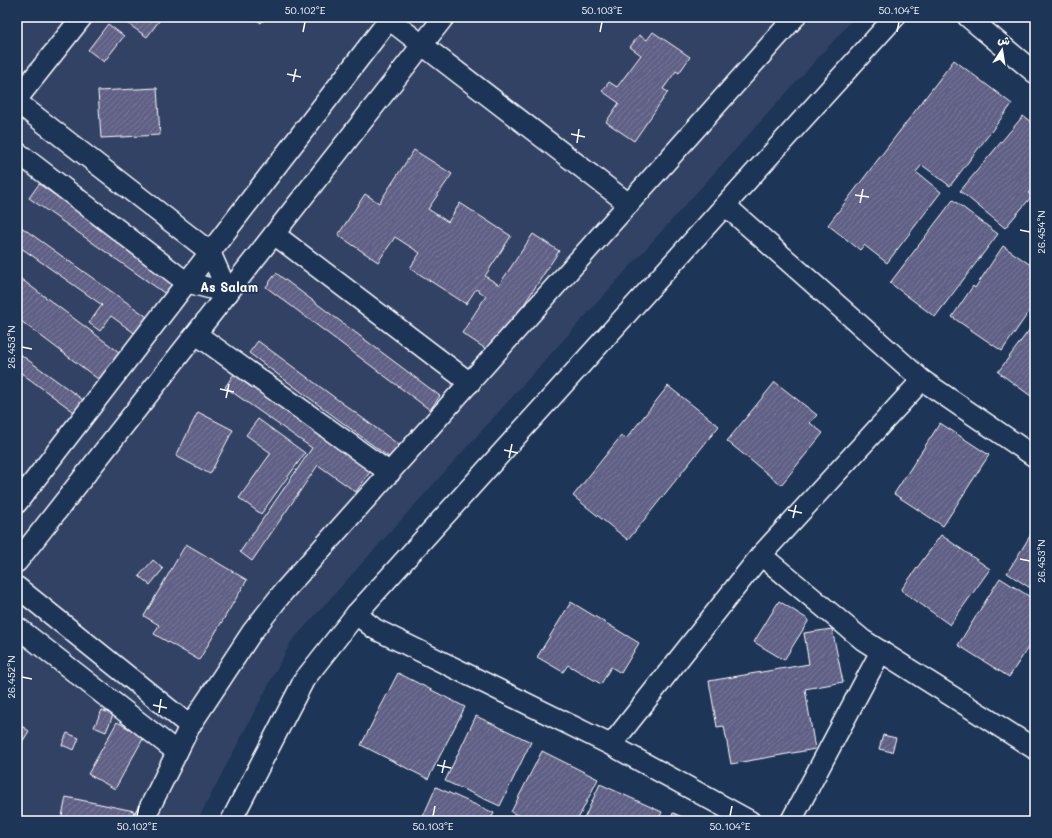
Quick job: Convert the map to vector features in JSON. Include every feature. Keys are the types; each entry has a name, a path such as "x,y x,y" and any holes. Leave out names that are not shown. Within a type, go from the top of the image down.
{"street":[{"path":"82,17 17,101 210,252 228,293"},
{"path":"17,562 444,17"},
{"path":"143,821 190,726 252,632 270,609 795,17"},
{"path":"231,821 304,680 356,614 726,206 895,17"},
{"path":"968,17 1035,73"},
{"path":"17,504 389,18 629,204"},
{"path":"17,152 186,282 228,293"},
{"path":"726,206 922,380 1035,457"},
{"path":"274,234 470,383"},
{"path":"196,334 390,474"},
{"path":"611,745 761,555 922,380"},
{"path":"761,555 862,640 1035,749"},
{"path":"17,587 190,726"},
{"path":"356,614 375,630 611,745 750,821"},
{"path":"17,627 177,752"},
{"path":"791,821 881,651"}],"shaded area":[{"path":"17,17 855,17 291,642 197,821 17,821"}],"building":[{"path":"118,17 162,17 147,37"},
{"path":"253,17 266,17 261,23"},
{"path":"108,24 124,36 104,62 88,50"},
{"path":"653,32 690,57 679,73 676,71 663,89 668,92 634,141 606,122 619,103 602,91 609,82 617,87 641,55 630,47 639,35 647,40"},
{"path":"954,60 1012,104 950,186 922,165 916,172 941,192 887,263 864,245 860,250 828,225"},
{"path":"157,88 160,135 101,138 98,91"},
{"path":"1023,116 1035,125 1035,185 1028,193 1032,196 1005,228 960,191"},
{"path":"414,150 452,174 428,209 448,222 460,203 511,236 485,276 499,285 533,234 559,251 492,353 462,333 486,296 476,289 466,304 410,268 420,253 395,237 378,262 338,235 365,194 379,203"},
{"path":"17,165 25,170 18,182 17,181"},
{"path":"39,184 180,282 170,297 29,198"},
{"path":"953,200 998,234 935,317 890,283"},
{"path":"17,224 150,319 137,335 111,316 100,331 89,323 102,305 17,245"},
{"path":"1003,246 1035,268 1035,303 1002,351 952,317 973,286 975,288"},
{"path":"276,273 440,396 430,410 266,287"},
{"path":"17,276 123,355 102,382 17,318"},
{"path":"1035,322 1035,399 998,372"},
{"path":"258,341 399,445 390,458 249,353"},
{"path":"17,352 86,402 77,414 17,370"},
{"path":"234,374 372,469 356,492 318,465 252,561 240,552 312,448 225,387"},
{"path":"775,382 817,415 810,423 823,433 781,485 727,441"},
{"path":"668,386 719,426 628,540 573,496 621,436 626,439"},
{"path":"198,412 233,430 210,474 176,456"},
{"path":"258,419 305,453 261,514 239,498 271,453 246,435"},
{"path":"940,423 989,455 943,526 894,494"},
{"path":"1035,528 1035,591 1007,573"},
{"path":"941,535 990,569 950,625 901,590"},
{"path":"186,544 247,580 199,660 154,634 159,625 144,616"},
{"path":"153,560 163,569 150,585 139,576"},
{"path":"1000,578 1035,600 1035,637 1009,677 958,645"},
{"path":"779,601 809,620 784,660 754,642"},
{"path":"571,602 639,643 621,673 611,667 601,684 568,665 563,672 537,657"},
{"path":"832,629 843,682 805,689 815,749 731,764 724,726 717,727 709,681 809,664 804,633"},
{"path":"398,673 465,707 428,779 361,745"},
{"path":"102,710 113,715 106,732 94,727"},
{"path":"476,716 531,742 500,806 445,781"},
{"path":"117,722 144,737 115,789 88,774"},
{"path":"17,723 29,731 17,750"},
{"path":"67,733 79,738 74,750 62,745"},
{"path":"883,735 896,738 892,752 879,749"},
{"path":"542,751 598,779 577,821 529,821 511,812"},
{"path":"600,784 662,812 658,821 583,821"},
{"path":"436,787 494,813 490,821 421,821"},
{"path":"66,797 134,811 132,821 61,821"},
{"path":"673,813 692,821 670,821"}],"district":[{"name":"As Salam","path":"229,287"}]}
